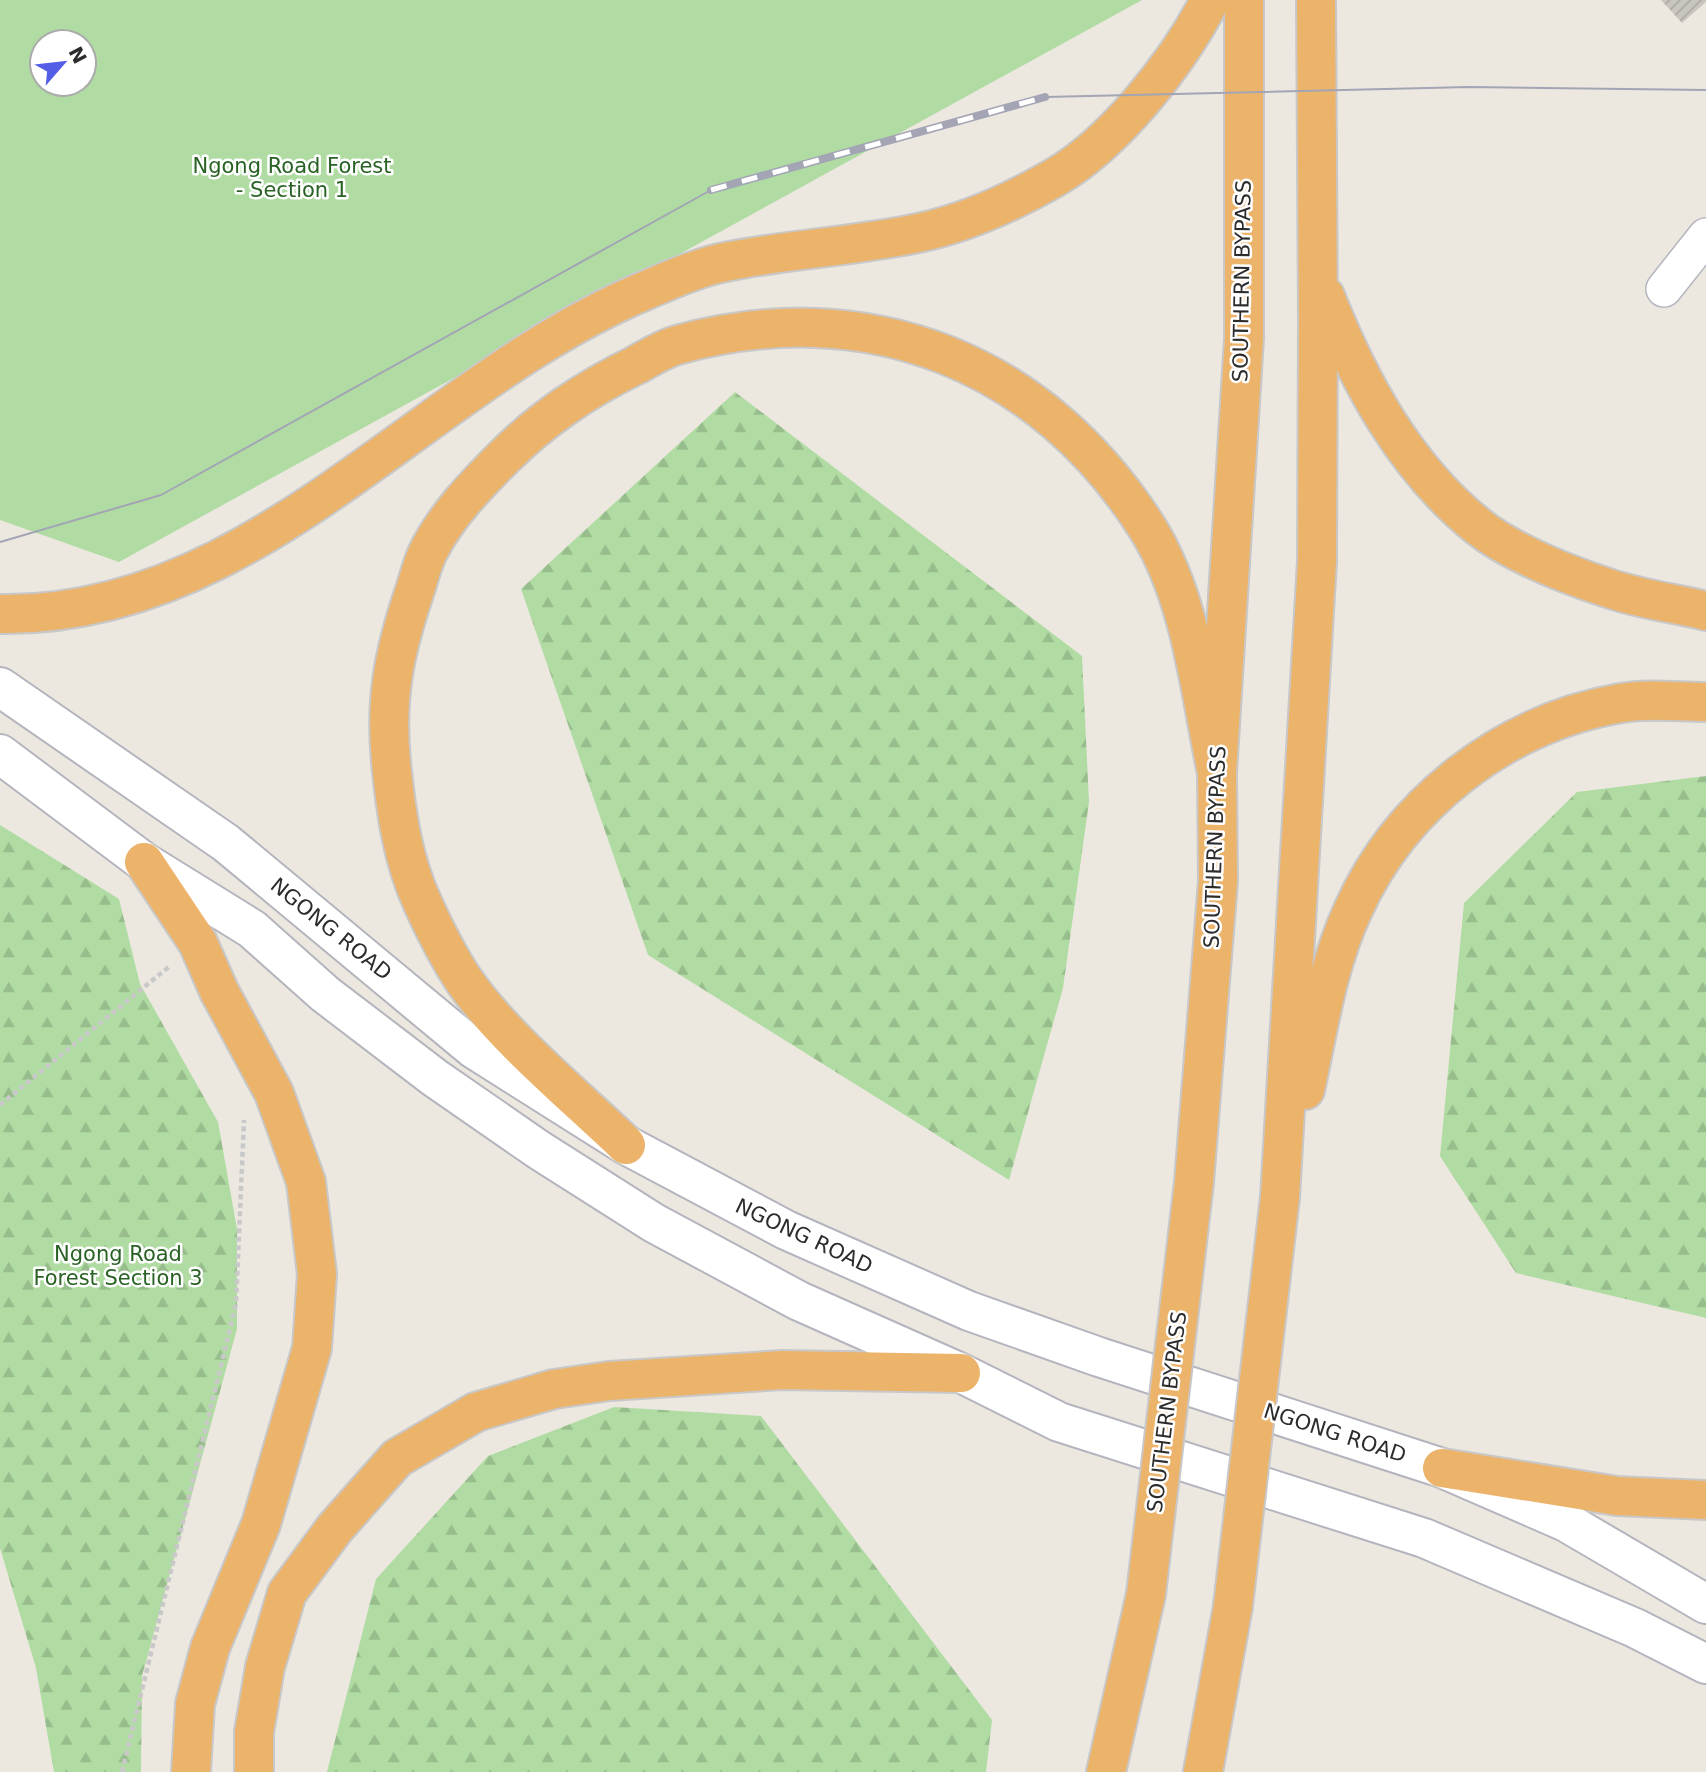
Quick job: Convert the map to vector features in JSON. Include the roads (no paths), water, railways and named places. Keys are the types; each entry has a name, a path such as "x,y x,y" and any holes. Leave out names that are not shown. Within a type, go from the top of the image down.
{"highway":[{"path":"0,614 38,615 121,601 187,576 266,531 370,465 491,377 580,321 644,291 726,261 920,233 989,211 1058,176 1106,136 1144,98 1190,41 1210,0"},
{"name":"SOUTHERN BYPASS","path":"1106,1772 1146,1594 1194,1182 1218,881 1217,774 1244,338 1244,0"},
{"path":"1203,1772 1233,1606 1280,1197 1318,548 1316,0"},
{"path":"1318,278 1349,355 1393,431 1418,467 1481,529 1536,559 1610,589 1706,611"},
{"path":"626,1145 502,1025 462,977 421,900 397,828 388,730 395,650 428,551 467,493 540,422 606,379 673,346 767,327 832,328 905,341 953,355 1007,384 1096,457 1150,532 1172,580 1189,639 1217,774"},
{"path":"1280,1197 1334,961 1352,911 1376,864 1402,828 1451,780 1501,746 1559,721 1621,702 1706,702"},
{"path":"144,862 198,943 274,1093 306,1182 317,1274 312,1348 261,1524 210,1648 195,1704 191,1772"},
{"path":"254,1772 254,1731 265,1667 287,1593 335,1528 397,1458 476,1412 554,1389 608,1381 782,1370 961,1373"},
{"path":"1442,1468 1617,1496 1706,1500"}],"main road":[{"name":"NGONG ROAD","path":"0,687 226,843 474,1049 626,1145 786,1230 969,1311 1099,1357 1442,1468 1566,1522 1706,1604"},
{"path":"0,754 144,862 252,929 325,994 435,1078 654,1223 799,1301 961,1373 1059,1422 1424,1538 1635,1628 1706,1664"}],"street":[{"path":"1664,289 1706,236"}],"tram line":[{"path":"1045,97 1469,87 1706,90"},
{"path":"0,542 161,495 711,190"}],"railway":[{"path":"711,190 1045,97"}],"park label":[{"name":"Ngong Road Forest - Section 1","path":"292,178"},
{"name":"Ngong Road Forest Section 3","path":"118,1266"}]}
